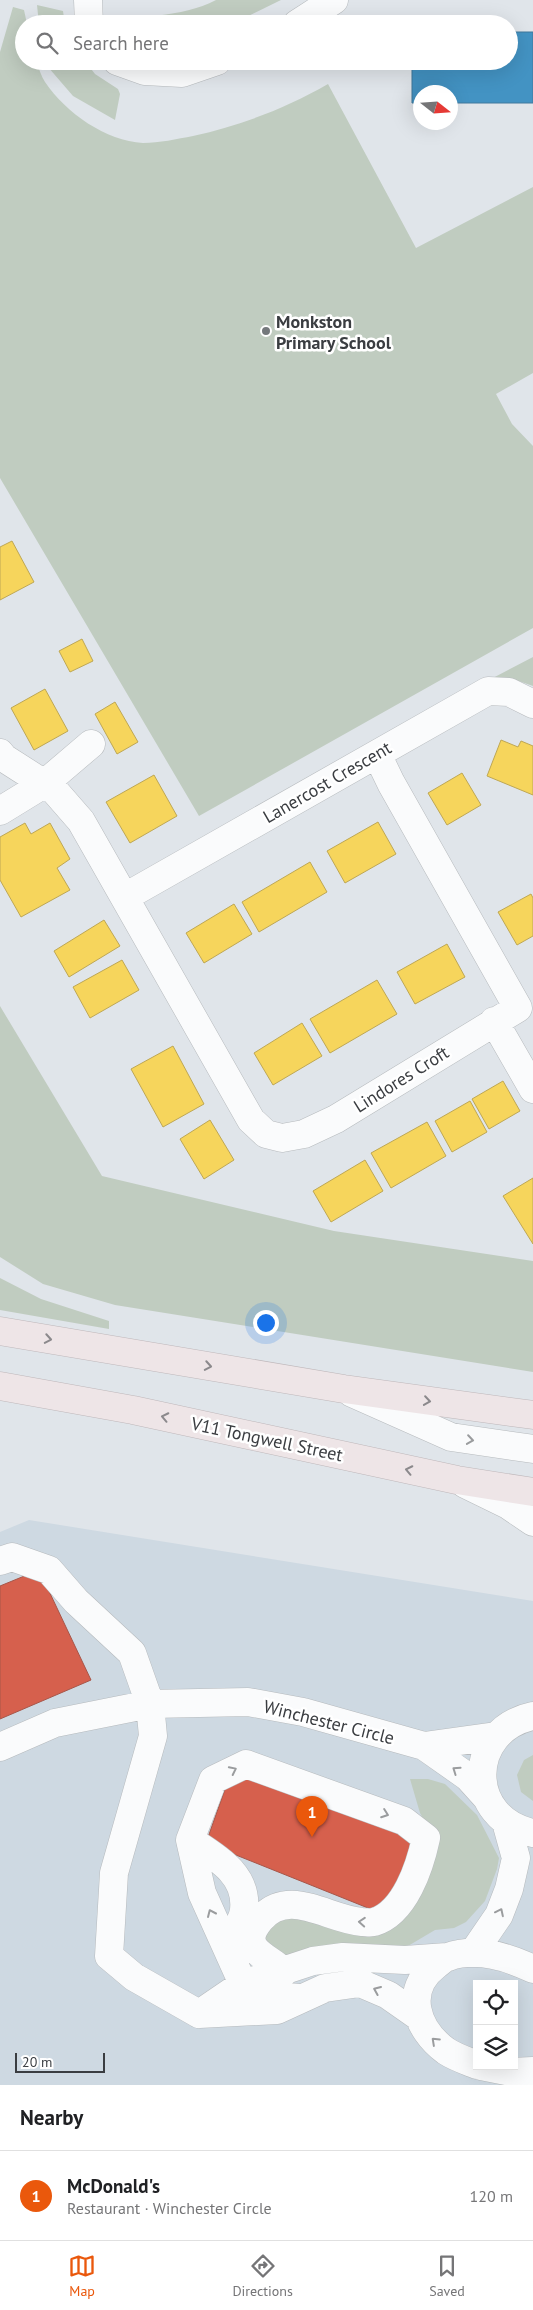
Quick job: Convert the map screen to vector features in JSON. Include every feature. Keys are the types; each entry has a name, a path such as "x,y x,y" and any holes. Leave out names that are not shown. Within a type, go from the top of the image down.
{"highway":[{"path":"0,1331 344,1389 533,1415"},
{"name":"V11 Tongwell Street","path":"0,1386 133,1410 457,1480 533,1492"}],"street":[{"path":"88,0 89,15"},
{"path":"311,15 334,0"},
{"path":"142,70 182,73 191,70"},
{"name":"Lanercost Crescent","path":"125,897 488,691 509,692 533,704"},
{"path":"0,811 44,784 91,744"},
{"name":"Lindores Croft","path":"0,753 54,790 81,821 251,1120 266,1134 282,1138 304,1134 336,1119 494,1021 525,1004 391,783 377,754"},
{"path":"494,1021 533,1089"},
{"path":"344,1389 450,1437 533,1449"},
{"path":"457,1480 508,1505 533,1522"},
{"path":"0,1561 12,1557 50,1570 76,1601 132,1653 150,1704 152,1736 114,1873 109,1956 134,1977 199,2014 277,2010 298,1998 324,1988 360,1983 388,1995 418,2016 428,2034 446,2051 473,2063"},
{"name":"Winchester Circle","path":"0,1747 55,1723 150,1704 248,1702 303,1712 424,1746 468,1777 486,1796 494,1811 506,1822"},
{"path":"486,1796 482,1781 482,1765 487,1750 496,1736 507,1726 529,1713"},
{"name":"Winchester Circle","path":"424,1746 496,1736"},
{"path":"284,1972 256,1952 252,1938 255,1926 268,1910 290,1904 309,1907 351,1921 373,1922 389,1913 404,1898 422,1855 426,1838 404,1820 246,1764 213,1780 190,1840 202,1894 243,1984 267,1995 298,1998"},
{"path":"506,1822 520,1830 533,1833"},
{"path":"474,1953 499,1914 509,1889 516,1858 506,1822"},
{"path":"190,1840 230,1867 242,1888 244,1911 227,1948"},
{"path":"199,2014 243,1984 313,1961 343,1957 405,1960 474,1953 512,1959 533,1969"},
{"path":"418,2016 417,1992 425,1974 447,1957"},
{"path":"502,2070 512,2072 533,2071"}],"shaded area":[{"path":"216,0 281,0 250,15 158,15 202,6"},
{"path":"37,5 63,11 64,15 38,15"},
{"name":"Monkston Primary School","path":"13,7 24,10 25,15 15,15 15,70 39,70 45,82 75,114 101,131 115,137 143,143 162,142 229,127 279,109 328,84 416,248 533,187 533,373 496,394 512,424 533,446 533,628 199,816 0,478 0,52"},
{"path":"51,70 92,70 118,89 120,94 115,120 73,96"},
{"path":"533,657 533,686 513,679 489,680"},
{"path":"0,1006 102,1176 334,1231 533,1261 533,1372 115,1305 43,1284 0,1257"},
{"path":"0,1278 41,1299 109,1321 109,1329 0,1310"},
{"path":"29,1520 533,1601 533,2085 0,2085 0,1532"},
{"path":"533,1755 533,1801 521,1792 517,1775 524,1760"},
{"path":"410,1779 428,1779 445,1784 477,1815 499,1858 497,1869 485,1901 466,1922 454,1928 435,1930 408,1946 394,1950 293,1959 267,1948 263,1931 285,1913 363,1929 430,1831 420,1813"}],"building: Homes":[{"path":"12,541 34,582 0,600 0,547"},
{"path":"82,639 93,661 70,672 59,651"},
{"path":"45,689 68,731 34,750 11,708"},
{"path":"115,702 138,742 117,754 95,714"},
{"path":"501,740 518,747 521,741 533,746 533,795 487,776"},
{"path":"462,773 481,805 447,825 428,793"},
{"path":"154,775 177,816 130,843 106,802"},
{"path":"378,822 396,854 345,883 327,851"},
{"path":"25,823 31,834 50,823 70,859 57,868 70,890 21,917 0,880 0,837"},
{"path":"310,862 327,892 259,932 242,902"},
{"path":"531,894 533,898 533,936 517,945 498,912"},
{"path":"234,904 252,934 204,963 186,933"},
{"path":"104,920 120,946 69,977 54,951"},
{"path":"447,944 465,977 415,1004 397,972"},
{"path":"122,960 139,990 90,1018 73,987"},
{"path":"377,980 397,1014 330,1053 310,1019"},
{"path":"302,1023 322,1056 273,1085 254,1053"},
{"path":"173,1046 204,1104 163,1127 131,1069"},
{"path":"503,1081 520,1111 489,1129 472,1099"},
{"path":"470,1101 487,1132 452,1152 435,1121"},
{"path":"210,1120 234,1160 204,1179 180,1139"},
{"path":"427,1122 446,1156 391,1188 371,1153"},
{"path":"365,1160 383,1191 331,1222 313,1191"},
{"path":"533,1178 533,1244 503,1196"}],"building: Shops":[{"path":"39,1570 91,1680 0,1719 0,1586"},
{"path":"246,1767 412,1830 421,1847 378,1912 206,1843 229,1778"}],"building: Schools":[{"path":"518,32 533,32 533,103 458,103 458,85 413,85 413,103 412,70 518,70"}],"place":[{"name":"Monkston Primary School","path":"266,331"},
{"name":"McDonald's","path":"312,1837"}]}
